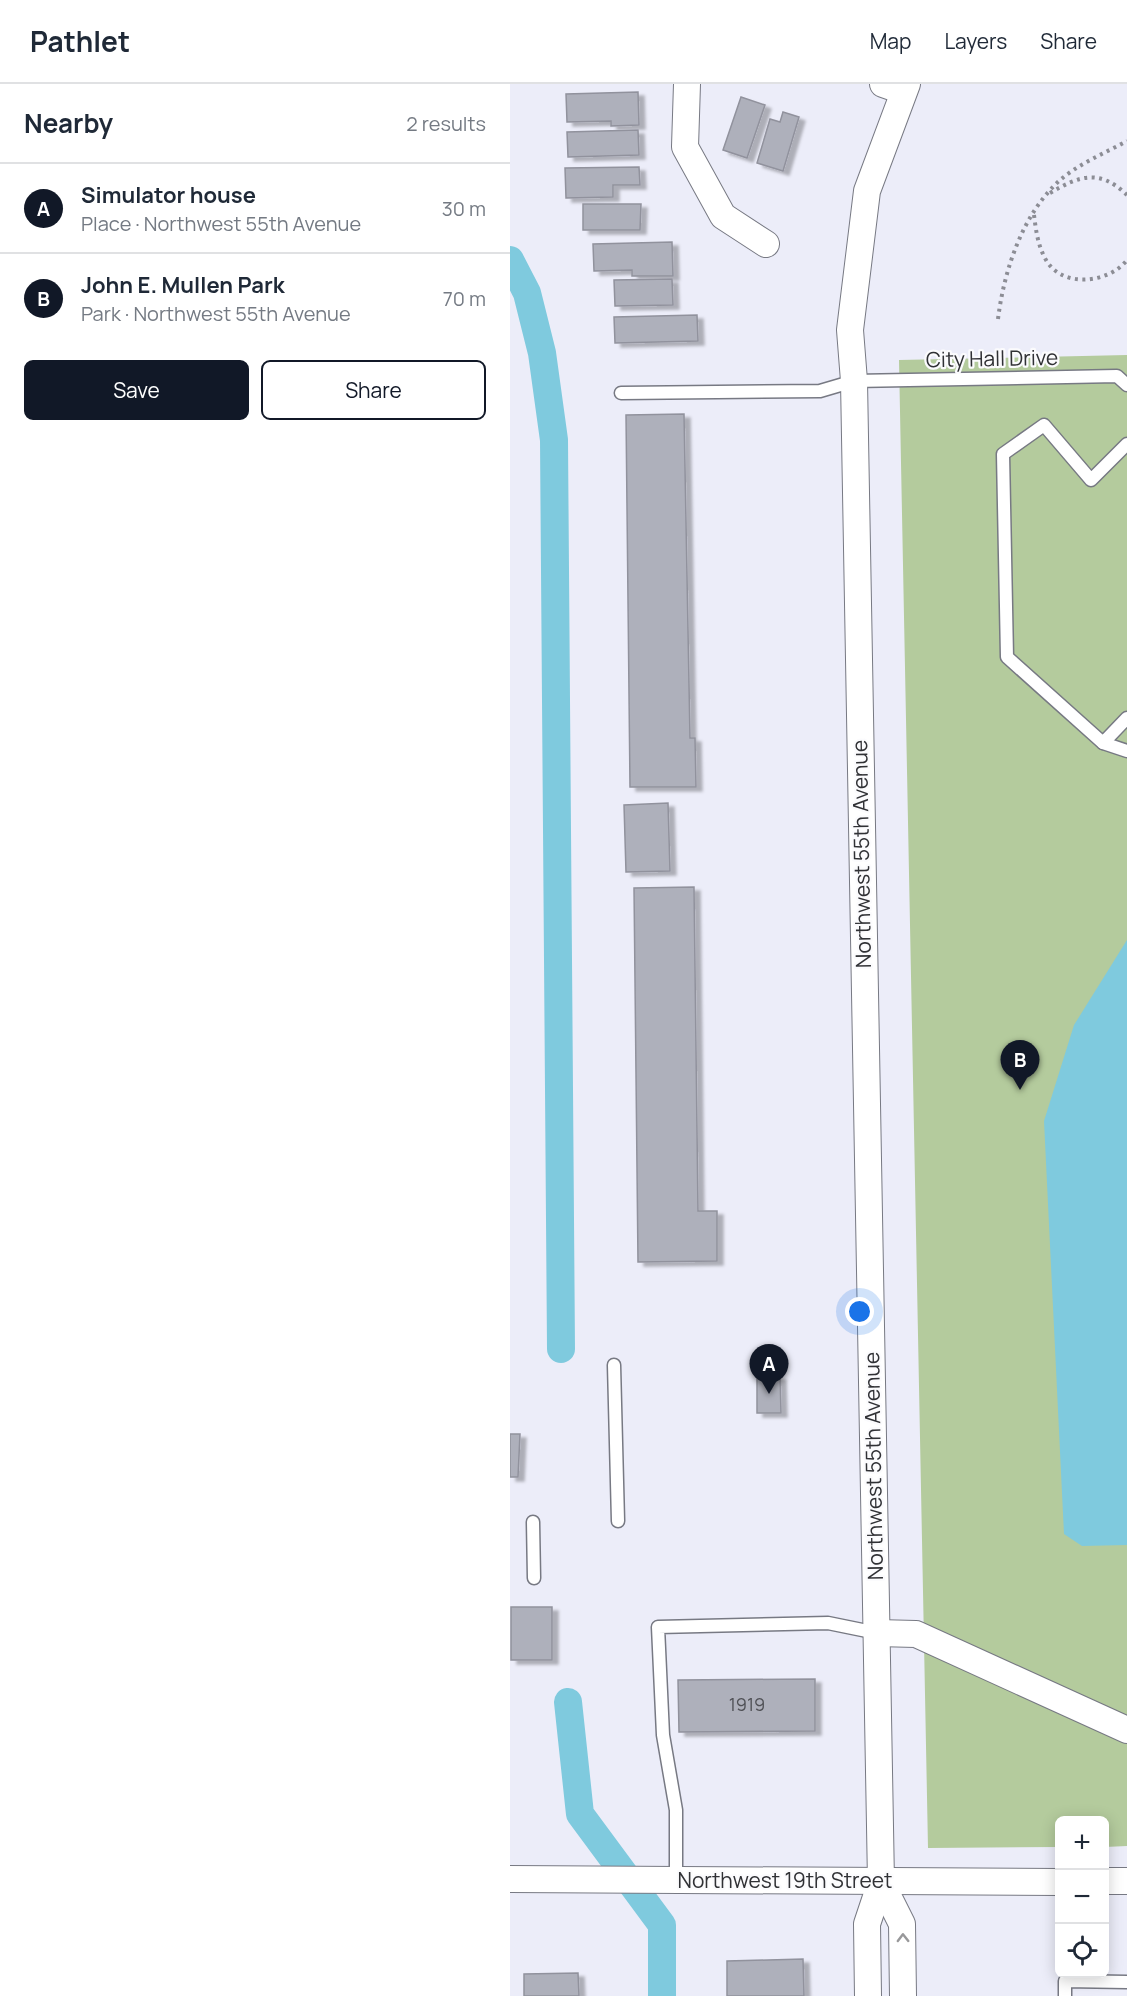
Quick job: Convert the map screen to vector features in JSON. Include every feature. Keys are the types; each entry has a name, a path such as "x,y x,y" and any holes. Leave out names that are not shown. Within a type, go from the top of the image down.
{"street":[{"path":"687,84 686,147 723,216 766,244"},
{"name":"Northwest 55th Avenue","path":"868,1996 867,1924 881,1882 854,381 850,330 867,191 897,86"},
{"path":"877,1633 916,1634 1127,1730"},
{"name":"Northwest 19th Street","path":"510,1879 1055,1882"},
{"path":"1109,1881 1127,1881"},
{"name":"Northwest 55th Avenue","path":"881,1882 902,1924 903,1996"}],"lane":[{"name":"City Hall Drive","path":"621,393 820,391 854,381 1117,376 1127,385"},
{"path":"1127,444 1090,480 1044,425 1003,454 1007,657 1103,743 1127,751"},
{"path":"1103,743 1127,718"},
{"path":"614,1365 618,1521"},
{"path":"533,1522 534,1578"},
{"path":"675,1880 676,1810 663,1735 658,1627 828,1623 877,1633"},
{"path":"1065,1996 1065,1981 1127,1982"}],"path":[{"path":"998,319 1002,290 1018,244 1047,195 1060,181 1127,141"},
{"path":"1047,195 1077,177 1095,177 1127,195"},
{"path":"1034,214 1038,241 1047,262 1068,277 1097,280 1119,270 1127,260"}],"green space":[{"path":"1127,355 1127,1846 1109,1847 1109,1816 1055,1816 1055,1847 928,1848 899,360"}],"water":[{"path":"1127,940 1127,1545 1082,1546 1064,1534 1044,1121 1074,1025"}],"building":[{"path":"638,92 639,125 611,126 611,121 567,122 566,94"},
{"path":"741,97 765,105 747,158 723,150"},
{"path":"783,112 799,117 783,171 757,163 770,119 780,122"},
{"path":"638,130 639,155 568,157 567,132"},
{"path":"639,167 640,185 613,185 613,197 566,198 565,168"},
{"path":"583,204 641,204 640,230 583,230"},
{"path":"672,242 673,276 632,276 632,270 594,271 593,244"},
{"path":"672,279 673,305 615,306 614,280"},
{"path":"697,315 698,341 615,343 614,317"},
{"path":"684,414 690,738 695,738 696,787 630,787 626,415"},
{"path":"668,803 670,871 626,872 624,805"},
{"path":"694,887 698,1211 717,1211 717,1261 638,1262 634,888"},
{"path":"757,1376 780,1376 781,1413 757,1413"},
{"path":"510,1434 520,1434 518,1477 510,1477"},
{"path":"511,1607 552,1607 552,1660 511,1660"},
{"path":"815,1679 815,1731 679,1732 678,1680"},
{"path":"803,1959 804,1996 727,1996 727,1961"},
{"path":"578,1973 579,1996 524,1996 524,1974"}],"waterway":[{"path":"510,260 527,293 542,353 554,440 561,1349"},
{"path":"568,1702 580,1814 662,1925 662,1996"}],"place":[{"name":"John E. Mullen Park","path":"1020,1090"},
{"name":"Simulator house","path":"769,1394"}]}
